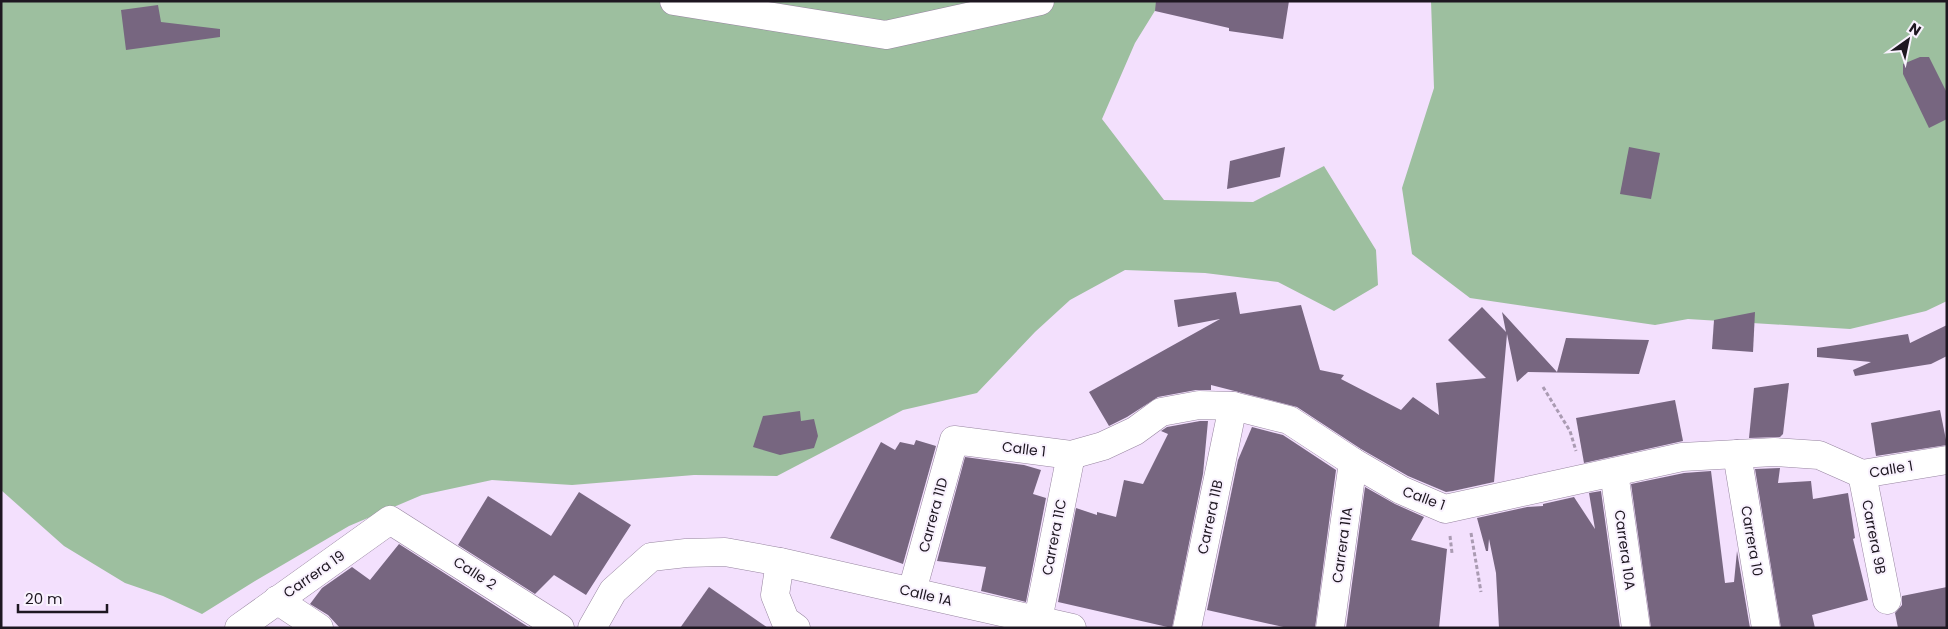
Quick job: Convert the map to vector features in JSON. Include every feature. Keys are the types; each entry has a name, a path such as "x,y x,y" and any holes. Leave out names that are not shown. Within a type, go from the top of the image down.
{"street":[{"path":"674,1 886,35 1040,1"},
{"name":"Calle 1","path":"954,440 1071,455 1103,446 1135,431 1161,412 1199,405 1233,406 1289,420 1353,462 1401,490 1445,508 1682,457 1774,452 1819,456 1862,474 1947,460"},
{"name":"Carrera 11B","path":"1187,628 1233,406"},
{"name":"Carrera 11D","path":"912,592 954,440"},
{"name":"Carrera 10","path":"1737,454 1766,628"},
{"name":"Carrera 11C","path":"1038,620 1071,455"},
{"name":"Carrera 11A","path":"1330,628 1353,462"},
{"name":"Carrera 10A","path":"1614,472 1636,628"},
{"name":"Carrera 9B","path":"1862,474 1887,600"},
{"name":"Carrera 19","path":"239,628 390,520"},
{"name":"Calle 2","path":"390,520 560,628"},
{"name":"Calle 1A","path":"592,628 613,591 652,557 686,553 725,552 780,562 1072,628"},
{"path":"780,562 774,595 785,620 796,628"},
{"path":"276,600 319,628"}],"path":[{"path":"1544,387 1570,431 1584,478"},
{"path":"1466,504 1481,592"}],"green space":[{"path":"1,1 1161,1 1135,43 1102,119 1164,200 1253,202 1324,166 1376,250 1378,285 1334,311 1278,282 1205,273 1125,270 1070,300 1035,332 977,393 903,410 777,476 694,475 572,485 492,480 422,495 349,526 202,614 163,596 125,583 64,546 1,490"},
{"path":"1431,1 1947,1 1947,301 1926,311 1850,329 1688,319 1655,325 1470,298 1412,254 1402,188 1434,88"}],"building":[{"path":"1156,1 1289,1 1283,39 1229,31 1229,28 1155,11"},
{"path":"158,5 161,22 220,29 220,37 126,50 121,10"},
{"path":"1920,57 1929,57 1947,93 1947,119 1929,128 1903,74 1903,64"},
{"path":"1285,147 1280,177 1227,189 1230,161"},
{"path":"1629,147 1660,153 1651,199 1620,194"},
{"path":"1236,292 1240,314 1301,305 1320,370 1344,375 1341,379 1401,410 1413,397 1439,415 1436,383 1486,378 1448,340 1482,307 1506,332 1502,312 1557,372 1566,338 1649,340 1639,374 1528,372 1517,382 1507,334 1494,482 1453,491 1446,492 1408,476 1361,449 1297,407 1211,385 1211,390 1196,390 1158,397 1109,426 1089,392 1220,319 1178,327 1174,300"},
{"path":"1755,312 1753,352 1712,349 1714,320"},
{"path":"1947,325 1947,356 1931,364 1855,376 1853,370 1871,362 1817,357 1817,348 1908,334 1910,343"},
{"path":"1789,383 1783,434 1780,437 1749,438 1754,388"},
{"path":"1675,400 1683,441 1584,463 1576,418"},
{"path":"1940,410 1947,445 1876,456 1871,423"},
{"path":"800,411 801,421 814,419 818,436 814,448 780,455 753,447 763,416"},
{"path":"1208,421 1203,474 1172,628 1058,602 1076,508 1097,515 1097,512 1116,517 1124,480 1143,484 1168,434 1161,431 1167,427"},
{"path":"1252,427 1283,435 1336,470 1315,628 1288,628 1207,610 1238,460"},
{"path":"916,440 936,446 903,564 830,538 881,442 895,450 900,442 914,445"},
{"path":"965,457 1024,465 1041,470 1033,494 1046,498 1026,602 981,591 986,567 937,561"},
{"path":"1780,468 1778,483 1811,481 1813,499 1848,493 1855,538 1853,539 1868,600 1812,615 1815,628 1781,628 1755,469"},
{"path":"1711,471 1725,583 1734,582 1737,551 1750,628 1651,628 1631,484 1684,473"},
{"path":"1365,487 1395,504 1424,517 1411,540 1447,549 1439,628 1346,628"},
{"path":"1601,491 1620,628 1499,628 1496,573 1489,539 1488,551 1486,551 1477,518 1527,507 1543,506 1543,504 1574,497 1595,529 1589,493"},
{"path":"579,492 631,525 586,595 554,575 535,594 458,545 488,496 551,536"},
{"path":"399,544 530,628 340,628 328,615 310,604 322,588 352,567 370,580"},
{"path":"709,587 768,628 680,628"},
{"path":"1947,587 1947,628 1898,628 1895,613 1902,605 1902,596"}]}
